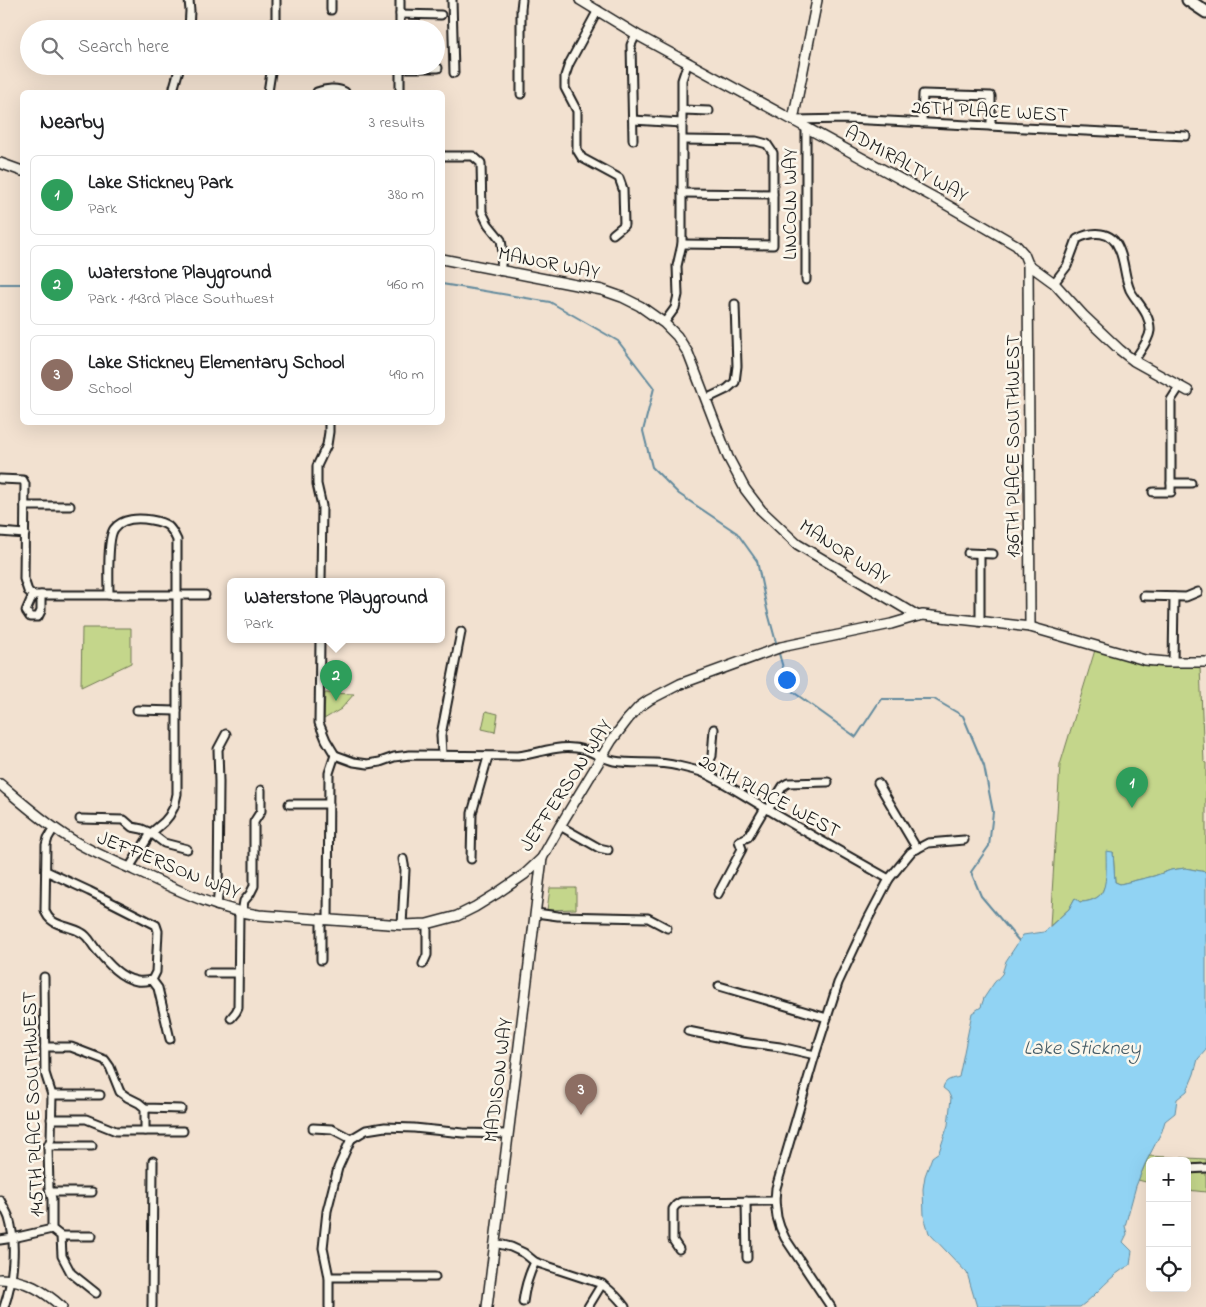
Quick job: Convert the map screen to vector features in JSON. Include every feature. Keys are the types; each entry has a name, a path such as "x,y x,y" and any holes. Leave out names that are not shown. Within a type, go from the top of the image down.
{"highway":[{"path":"1188,0 1206,12"}],"street":[{"path":"190,0 190,20"},
{"path":"276,0 276,20"},
{"path":"331,10 332,0"},
{"path":"400,0 400,20"},
{"path":"452,0 454,73"},
{"path":"521,94 522,0"},
{"name":"ADMIRALTY WAY","path":"580,0 636,34 794,120 1016,245 1024,254 1028,264 1054,283 1089,321 1120,350 1134,361 1188,391"},
{"name":"LINCOLN WAY","path":"794,120 818,0"},
{"path":"598,10 568,64 565,76 566,88 577,111 577,150 582,158 619,178 623,188 624,225 613,234"},
{"path":"400,14 441,15"},
{"path":"632,140 631,45 636,34"},
{"path":"664,323 675,308 678,295 677,266 682,244 682,80 688,62"},
{"path":"174,90 177,75"},
{"path":"268,90 271,75"},
{"path":"400,75 400,90"},
{"path":"324,90 341,90"},
{"path":"922,123 923,94 991,96 991,126"},
{"path":"683,110 709,111"},
{"name":"26TH PLACE WEST","path":"794,120 848,119 1186,136"},
{"path":"633,120 682,123"},
{"name":"LINCOLN WAY","path":"806,127 806,280"},
{"path":"682,244 773,245 773,153 767,144 756,141 683,140"},
{"path":"445,156 474,156 481,163 482,212 488,224 501,240 503,253 500,271"},
{"path":"0,163 20,170"},
{"path":"682,193 773,194"},
{"path":"1054,283 1068,266 1077,239 1097,233 1107,235 1113,240 1119,248 1125,276 1131,290 1148,320 1150,332 1134,361"},
{"name":"MANOR WAY","path":"445,261 602,290 640,306 664,323 677,336 688,354 728,457 745,489 761,510 797,544 918,616 1030,627 1145,660 1206,662"},
{"name":"136TH PLACE SOUTHWEST","path":"1028,264 1030,627"},
{"path":"706,399 727,389 735,382 737,366 735,304"},
{"path":"1153,492 1171,492 1172,400 1180,386"},
{"path":"321,578 322,506 317,484 316,466 327,445 329,425"},
{"path":"0,479 23,480 25,484 24,579 34,594 205,595"},
{"path":"1171,483 1191,483"},
{"path":"26,506 70,506"},
{"path":"109,595 110,540 114,529 124,521 144,519 161,522 171,528 177,540 177,794 174,807 169,816 151,833 129,868"},
{"path":"0,532 25,534"},
{"path":"968,553 992,554"},
{"path":"980,554 980,622"},
{"path":"1144,596 1186,597 1198,592"},
{"path":"1173,662 1174,597"},
{"name":"JEFFERSON WAY","path":"0,784 54,828 81,846 217,906 259,915 402,925 427,924 457,916 475,907 525,874 542,858 602,757 628,719 639,707 649,700 680,684 763,652 892,624 918,616"},
{"path":"442,755 441,735 461,632"},
{"path":"320,643 319,723 335,756 329,773 325,920 321,960"},
{"path":"138,710 176,711"},
{"path":"704,773 712,756 714,729"},
{"path":"217,906 218,749 226,734"},
{"name":"20TH PLACE WEST","path":"335,756 368,764 394,757 412,755 518,756 533,754 551,748 566,747 584,750 612,761 676,765 704,773 889,880"},
{"path":"471,859 472,813 488,757"},
{"path":"718,894 742,849 739,841 748,837 783,786 788,783 828,782"},
{"path":"878,783 917,849"},
{"path":"232,1018 238,1008 240,912 244,901 254,886 254,822 261,812 261,790"},
{"path":"289,804 329,804"},
{"path":"80,820 124,820 132,827 151,833 164,843 188,849"},
{"path":"560,826 599,848 608,850"},
{"path":"54,828 46,845 46,915 49,919 81,932 114,968 125,977 138,981 152,980"},
{"path":"831,1307 783,1235 777,1217 775,1201 781,1168 838,983 868,919 889,880 911,852 928,843 964,840"},
{"name":"MADISON WAY","path":"487,1307 542,858"},
{"path":"402,925 405,870 403,859"},
{"path":"46,871 156,925 158,931 156,972 152,980"},
{"path":"536,913 558,916 648,918 667,928"},
{"path":"424,964 427,955 427,924"},
{"path":"208,973 238,973"},
{"name":"145TH PLACE SOUTHWEST","path":"44,977 45,1072 52,1095 51,1139 48,1146 52,1229 60,1236 62,1256 71,1273 96,1293"},
{"path":"152,980 158,988 170,1039"},
{"path":"719,986 827,1018"},
{"path":"688,1031 742,1042 780,1046 815,1055"},
{"path":"45,1047 71,1048 105,1060 110,1067 120,1092 145,1108 181,1109"},
{"path":"52,1095 100,1095"},
{"path":"145,1108 145,1131"},
{"path":"51,1119 86,1119 116,1131 183,1131"},
{"path":"329,1307 329,1277 323,1248 327,1211 338,1168 351,1139 366,1130 385,1127 463,1133 508,1134"},
{"path":"313,1128 332,1129 351,1139"},
{"path":"48,1146 92,1146"},
{"path":"152,1307 153,1161"},
{"path":"1191,1169 1206,1168"},
{"path":"50,1192 92,1192"},
{"path":"0,1200 9,1216 13,1238 12,1279 4,1307"},
{"path":"746,1201 747,1258"},
{"path":"679,1250 674,1240 673,1209 676,1205 682,1202 775,1201"},
{"path":"0,1240 52,1229"},
{"path":"60,1236 92,1236"},
{"path":"495,1243 524,1253 535,1262 602,1284 625,1307"},
{"path":"523,1302 525,1284 535,1262"},
{"path":"329,1277 435,1277"},
{"path":"0,1279 12,1279 34,1286 62,1307"},
{"path":"588,1307 602,1284"}],"green space":[{"path":"82,628 131,628 131,663 81,687"},
{"path":"1095,650 1150,666 1200,667 1204,762 1206,763 1206,872 1185,868 1120,884 1115,882 1113,852 1110,869 1102,893 1093,900 1083,902 1075,898 1069,909 1050,926 1060,765"},
{"path":"325,693 354,694 341,709 324,719"},
{"path":"486,711 498,714 495,732 482,729"},
{"path":"550,888 576,888 576,909 547,910"},
{"path":"1191,1158 1206,1159 1206,1192 1191,1190"},
{"path":"1146,1163 1146,1182 1138,1180"}],"water":[{"name":"Lake Stickney","path":"1106,851 1113,852 1115,882 1120,884 1185,868 1206,872 1206,1050 1198,1059 1187,1091 1177,1099 1175,1113 1165,1121 1149,1157 1146,1157 1125,1226 1127,1234 1123,1242 1132,1251 1130,1265 1116,1274 1080,1307 977,1307 967,1273 929,1233 924,1216 923,1189 925,1176 932,1157 939,1152 948,1125 951,1098 943,1088 947,1081 959,1077 972,1013 981,1007 984,998 1002,974 1006,961 1023,935 1044,932 1069,909 1075,898 1080,902 1085,902 1100,895 1103,891"}],"waterway":[{"path":"0,284 20,284"},
{"path":"445,284 550,302 618,341 654,388 643,431 652,467 679,494 737,533 757,561 777,646"},
{"path":"778,650 789,689 856,737 881,699 934,699 963,716 984,766 993,812 989,846 971,872 981,896 1019,941"}],"place":[{"name":"Waterstone Playground","path":"336,701"},
{"name":"Lake Stickney Park","path":"1132,808"},
{"name":"Lake Stickney Elementary School","path":"581,1115"}]}
